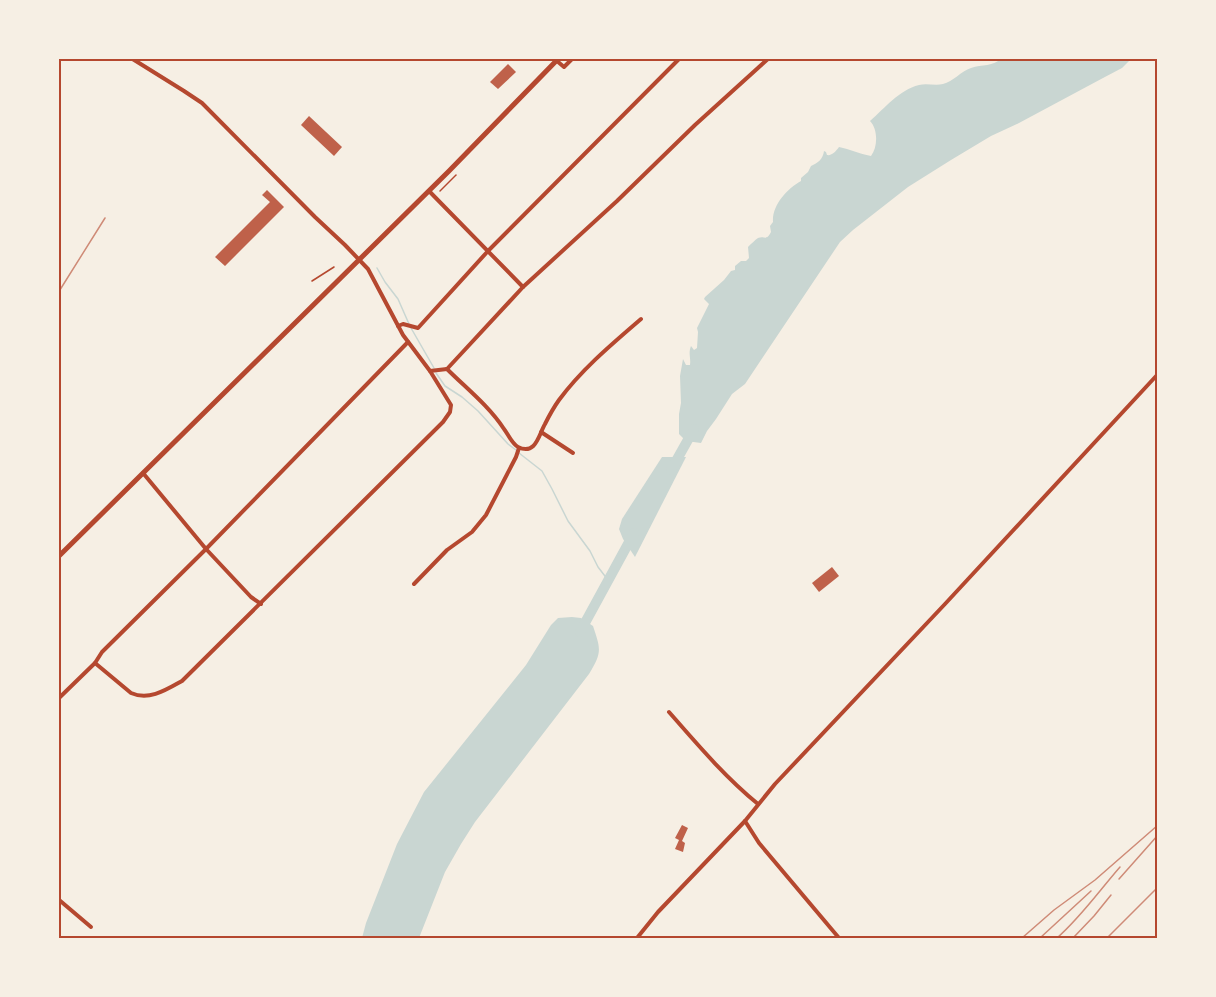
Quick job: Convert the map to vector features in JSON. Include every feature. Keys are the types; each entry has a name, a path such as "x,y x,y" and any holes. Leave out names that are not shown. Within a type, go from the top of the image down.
{"main road":[{"path":"58,557 558,60"}],"street":[{"path":"95,663 131,693 138,696 144,697 165,691 182,681 443,422 450,412 451,405 430,371 408,342 368,269 359,259 202,104 184,90 131,58"},
{"path":"558,60 564,67 573,58"},
{"path":"398,326 402,324 418,328 488,251 680,58"},
{"path":"430,371 447,369 523,287 769,58"},
{"path":"429,190 523,287"},
{"path":"447,369 482,402 502,425 514,444 519,448 531,447 537,442 544,424 559,400 600,354 641,319"},
{"path":"58,699 408,342"},
{"path":"638,939 658,912 745,821 775,784 1158,374"},
{"path":"541,432 573,453"},
{"path":"414,584 447,550 472,532 486,515 519,448"},
{"path":"143,473 206,549 251,597 261,604"},
{"path":"669,712 701,748 758,804"},
{"path":"745,821 759,843 839,939"},
{"path":"58,899 91,927"}],"path":[{"path":"440,191 456,175"},
{"path":"312,281 334,267"}],"shaded area":[{"path":"1002,58 1131,59 1122,68 991,136 951,160 908,187 853,230 840,242 745,384 732,394 701,443 686,441 679,434 680,376 683,359 686,365 690,365 691,346 694,350 697,348 697,328 709,304 704,299 731,271 735,270 735,266 749,258 748,247 750,245 760,237 767,238 781,198 801,181 811,166 820,160 824,151 827,155 831,155 839,147 871,156 876,138 875,129 870,121 905,91 919,85 947,83 967,69 991,64"},
{"path":"662,457 686,457 635,557 619,529 622,519"},
{"path":"558,618 581,618 593,626 599,646 596,661 589,674 475,822 445,872 419,938 362,938 397,844 424,792 526,665 551,625"}],"building":[{"path":"508,64 516,72 498,89 490,82"},
{"path":"309,116 342,147 334,156 301,125"},
{"path":"267,190 284,207 225,266 215,257 270,202 262,195"},
{"path":"832,567 839,576 819,592 812,583"},
{"path":"682,825 688,828 682,841 685,843 683,852 675,849 679,840 675,838"}],"waterway":[{"path":"377,268 398,299 409,324"},
{"path":"411,328 434,368"},
{"path":"436,373 445,386 478,411 516,450"},
{"path":"671,470 694,429"},
{"path":"519,453 542,471 568,521 608,580"},
{"path":"580,632 634,533"}],"railway":[{"path":"58,293 105,218"},
{"path":"1022,938 1054,910 1095,880 1158,825"},
{"path":"1119,879 1158,835"},
{"path":"1057,938 1082,913 1120,867"},
{"path":"1107,938 1158,887"},
{"path":"1040,938 1091,891"},
{"path":"1073,938 1111,895"}]}
